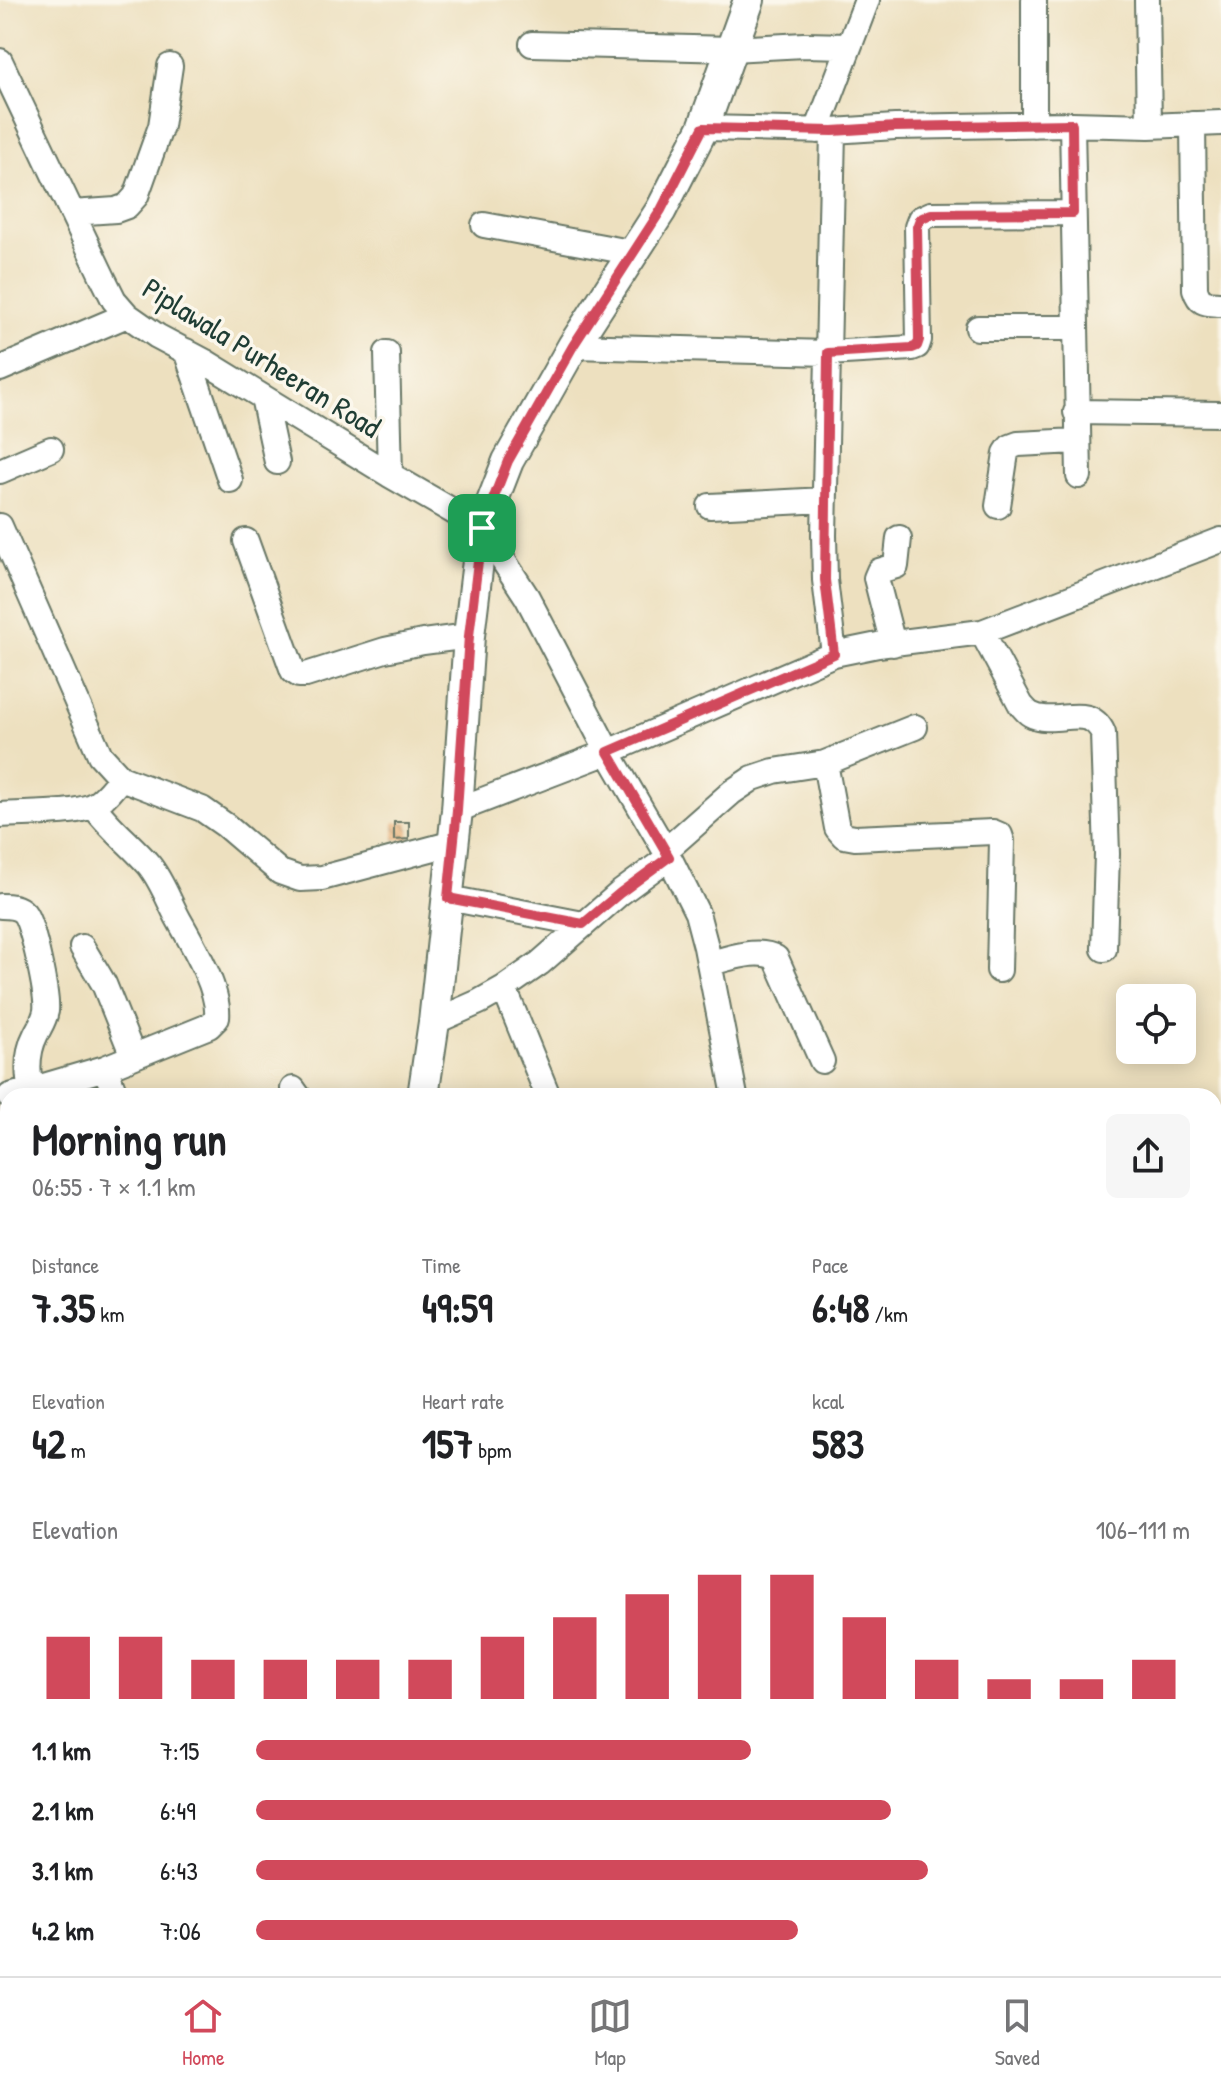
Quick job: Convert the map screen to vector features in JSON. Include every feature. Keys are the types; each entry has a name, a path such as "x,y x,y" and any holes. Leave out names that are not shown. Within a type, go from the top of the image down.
{"main road":[{"path":"424,1088 448,898 469,636 482,528 508,461 573,346 661,210 703,128 749,0"}],"street":[{"path":"834,654 825,580 833,217 825,131 849,46 867,0"},
{"path":"1034,0 1034,125"},
{"path":"1147,0 1149,126"},
{"path":"532,44 732,49 849,46"},
{"name":"Piplawala Purheeran Road","path":"0,61 114,300 127,315 157,336 482,528"},
{"path":"72,213 116,210 127,206 136,196 161,126 170,66"},
{"path":"703,128 825,131 895,127 1221,123"},
{"path":"1072,124 1079,476"},
{"path":"1193,124 1195,289 1204,303 1221,304"},
{"path":"573,346 828,353 912,348 917,346 919,340 917,227 920,219 931,214 1073,213"},
{"path":"484,225 635,253"},
{"path":"0,369 127,315"},
{"path":"978,328 1076,328"},
{"path":"186,351 230,480"},
{"path":"387,353 390,475"},
{"path":"263,397 277,462"},
{"path":"1076,412 1221,414"},
{"path":"998,506 1006,453 1010,447 1077,441"},
{"path":"0,471 51,449"},
{"path":"710,506 825,500"},
{"path":"0,526 100,755 121,778 202,809 280,872 300,879 322,878 453,843"},
{"path":"482,528 527,597 697,913 733,1088"},
{"path":"893,644 876,578 879,571 896,566 899,538"},
{"path":"457,810 608,752 834,654 982,632 1221,540"},
{"path":"246,541 293,671 299,675 385,650 469,636"},
{"path":"982,632 1021,705 1030,714 1042,718 1090,718 1099,724 1103,733 1107,854 1104,949"},
{"path":"434,1022 479,1002 540,963 667,854 732,792 753,778 774,771 825,763 915,727"},
{"path":"825,763 837,828 844,836 993,832 1000,835 999,970"},
{"path":"0,815 61,812 93,805 107,795 121,778"},
{"path":"42,1088 105,1068 209,1026 217,1018 218,1008 204,969 165,890 150,866 104,821 93,805"},
{"path":"448,898 583,924"},
{"path":"1,906 19,908 25,915 47,1007 44,1022 29,1052 21,1088"},
{"path":"82,947 104,984 133,1056"},
{"path":"709,963 758,953 768,953 776,958 822,1061"},
{"path":"504,988 545,1088"},
{"path":"105,1068 113,1088"}],"building":[{"path":"394,822 409,822 409,839 394,840"}],"route":[{"path":"1072,124 1073,213 931,214 920,219 917,227 917,346 828,353 824,535 825,580 834,654 608,752 669,857 583,924 448,898 469,636 482,528 508,461 573,346 661,210 703,128 833,131 1072,124"}]}
